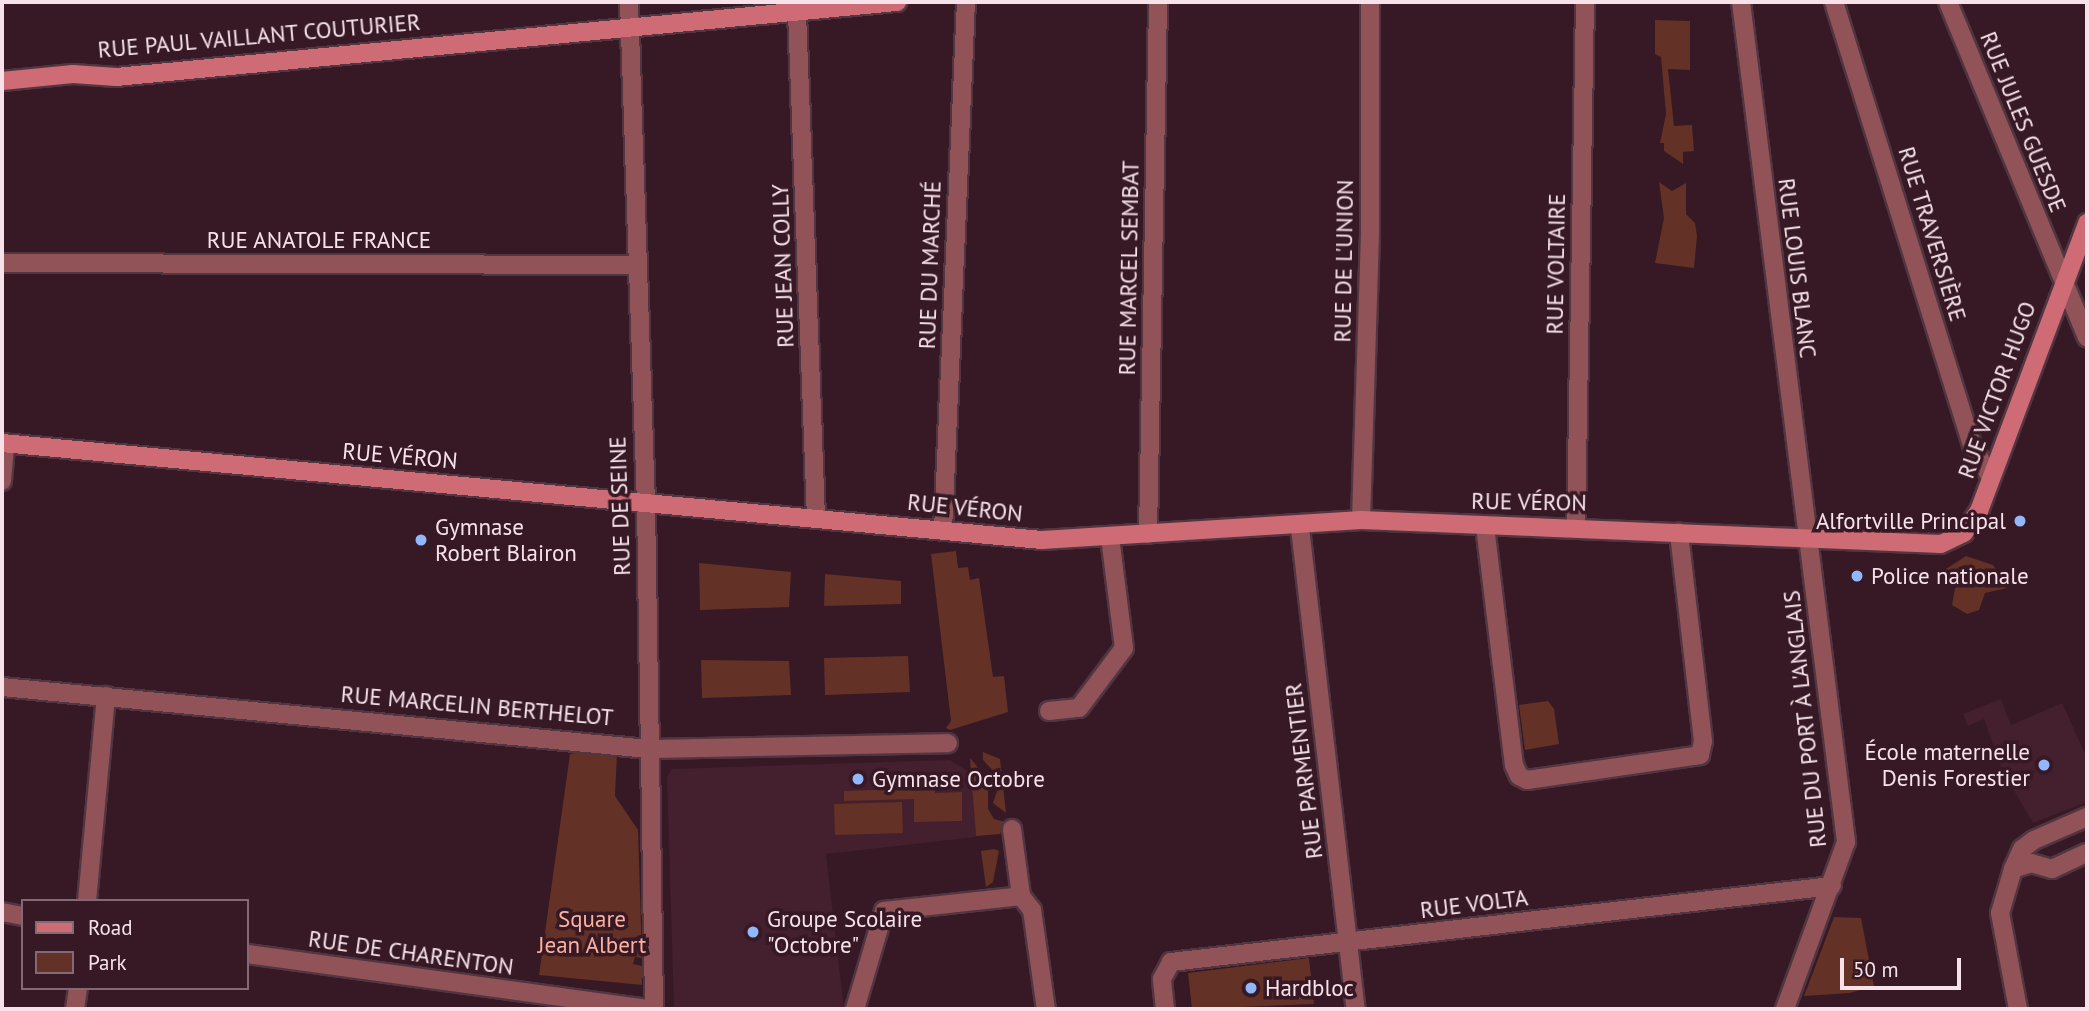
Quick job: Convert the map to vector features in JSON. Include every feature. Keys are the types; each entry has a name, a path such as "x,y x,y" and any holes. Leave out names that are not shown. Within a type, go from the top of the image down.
{"street":[{"name":"RUE DE SEINE","path":"629,2 635,265 646,503 653,1009"},
{"name":"RUE PAUL VAILLANT COUTURIER","path":"2,81 73,75 116,77 897,2"},
{"name":"RUE DU MARCHÉ","path":"943,530 966,2"},
{"name":"RUE MARCEL SEMBAT","path":"1148,534 1158,2"},
{"name":"RUE DE L'UNION","path":"1361,520 1370,233 1370,2"},
{"name":"RUE VOLTAIRE","path":"1576,527 1585,2"},
{"name":"RUE LOUIS BLANC","path":"1741,2 1808,539"},
{"name":"RUE TRAVERSIÈRE","path":"1834,2 1972,445 1991,478"},
{"name":"RUE JULES GUESDE","path":"1948,2 2087,337"},
{"name":"RUE JEAN COLLY","path":"797,12 816,517"},
{"name":"RUE VICTOR HUGO","path":"1925,544 1941,544 1964,533 1973,523 2087,223"},
{"name":"RUE ANATOLE FRANCE","path":"2,263 635,265"},
{"name":"RUE VÉRON","path":"4,443 1042,540 1300,528 1361,520 1576,527 1925,544"},
{"path":"2,481 4,443"},
{"path":"1485,526 1514,765 1519,776 1527,780 1700,755 1702,733 1679,532"},
{"name":"RUE PARMENTIER","path":"1300,528 1356,1009"},
{"path":"1049,711 1079,708 1124,648 1110,537"},
{"name":"RUE DU PORT À L'ANGLAIS","path":"1785,1009 1832,887 1846,842 1808,539"},
{"name":"RUE MARCELIN BERTHELOT","path":"2,687 648,749 948,743"},
{"path":"87,899 106,696"},
{"path":"2018,1009 2000,913 2013,869 2022,849 2034,840 2087,817"},
{"path":"1012,829 1021,896 1032,910 1046,1009"},
{"path":"2013,869 2031,863 2052,869 2087,853"},
{"name":"RUE VOLTA","path":"1165,1009 1162,979 1171,962 1348,939 1832,887"},
{"path":"855,1009 884,911 1021,896"},
{"path":"2,912 21,916"},
{"name":"RUE DE CHARENTON","path":"248,954 653,1009"},
{"path":"75,1009 78,990"}],"shaded area":[{"name":"École maternelle Denis Forestier","path":"2001,699 2011,725 2062,703 2087,758 2087,802 2033,823 2003,772 1984,719 1968,726 1963,714"},
{"name":"Groupe Scolaire \"Octobre\"","path":"950,760 972,774 976,837 826,854 844,1009 674,1009 667,777 672,769"}],"green space":[{"path":"1655,20 1690,21 1690,70 1668,69 1674,126 1692,125 1694,151 1683,152 1683,164 1664,151 1664,143 1660,143 1666,114 1661,57 1655,54"},
{"path":"1659,182 1672,191 1686,183 1686,214 1695,223 1697,236 1694,268 1655,263 1664,218"},
{"path":"956,551 958,568 968,567 970,580 979,578 993,677 1004,676 1008,712 950,730 946,728 951,721 931,554"},
{"path":"1966,556 1993,565 2007,588 1985,593 1979,610 1967,614 1952,605 1956,583 1943,571"},
{"path":"699,563 791,572 789,607 700,610"},
{"path":"825,574 901,581 901,604 824,606"},
{"path":"908,656 910,692 825,695 824,658"},
{"path":"701,660 789,661 791,695 702,698"},
{"path":"1548,701 1554,709 1559,744 1525,750 1519,705"},
{"name":"Square Jean Albert","path":"584,751 617,754 615,796 638,830 642,958 635,957 633,964 642,966 642,985 539,975 570,754"},
{"path":"983,752 1000,759 1006,813 993,803 997,791 995,773 983,760"},
{"path":"970,758 988,780 988,809 994,819 1005,822 1000,834 976,836"},
{"path":"935,788 935,793 962,792 962,821 914,822 914,799 844,801 844,791"},
{"path":"902,802 903,833 835,835 834,804"},
{"path":"981,851 999,851 993,882 986,887"},
{"path":"1834,917 1861,918 1874,986 1850,993 1804,996"},
{"name":"Hardbloc","path":"1309,958 1314,1004 1192,1009 1188,973"}],"place":[{"name":"Alfortville Principal","path":"2020,521"},
{"name":"Gymnase Robert Blairon","path":"421,540"},
{"name":"Police nationale","path":"1857,576"},
{"name":"École maternelle Denis Forestier","path":"2044,765"},
{"name":"Gymnase Octobre","path":"858,779"},
{"name":"Groupe Scolaire \"Octobre\"","path":"753,932"},
{"name":"Hardbloc","path":"1251,988"}]}
